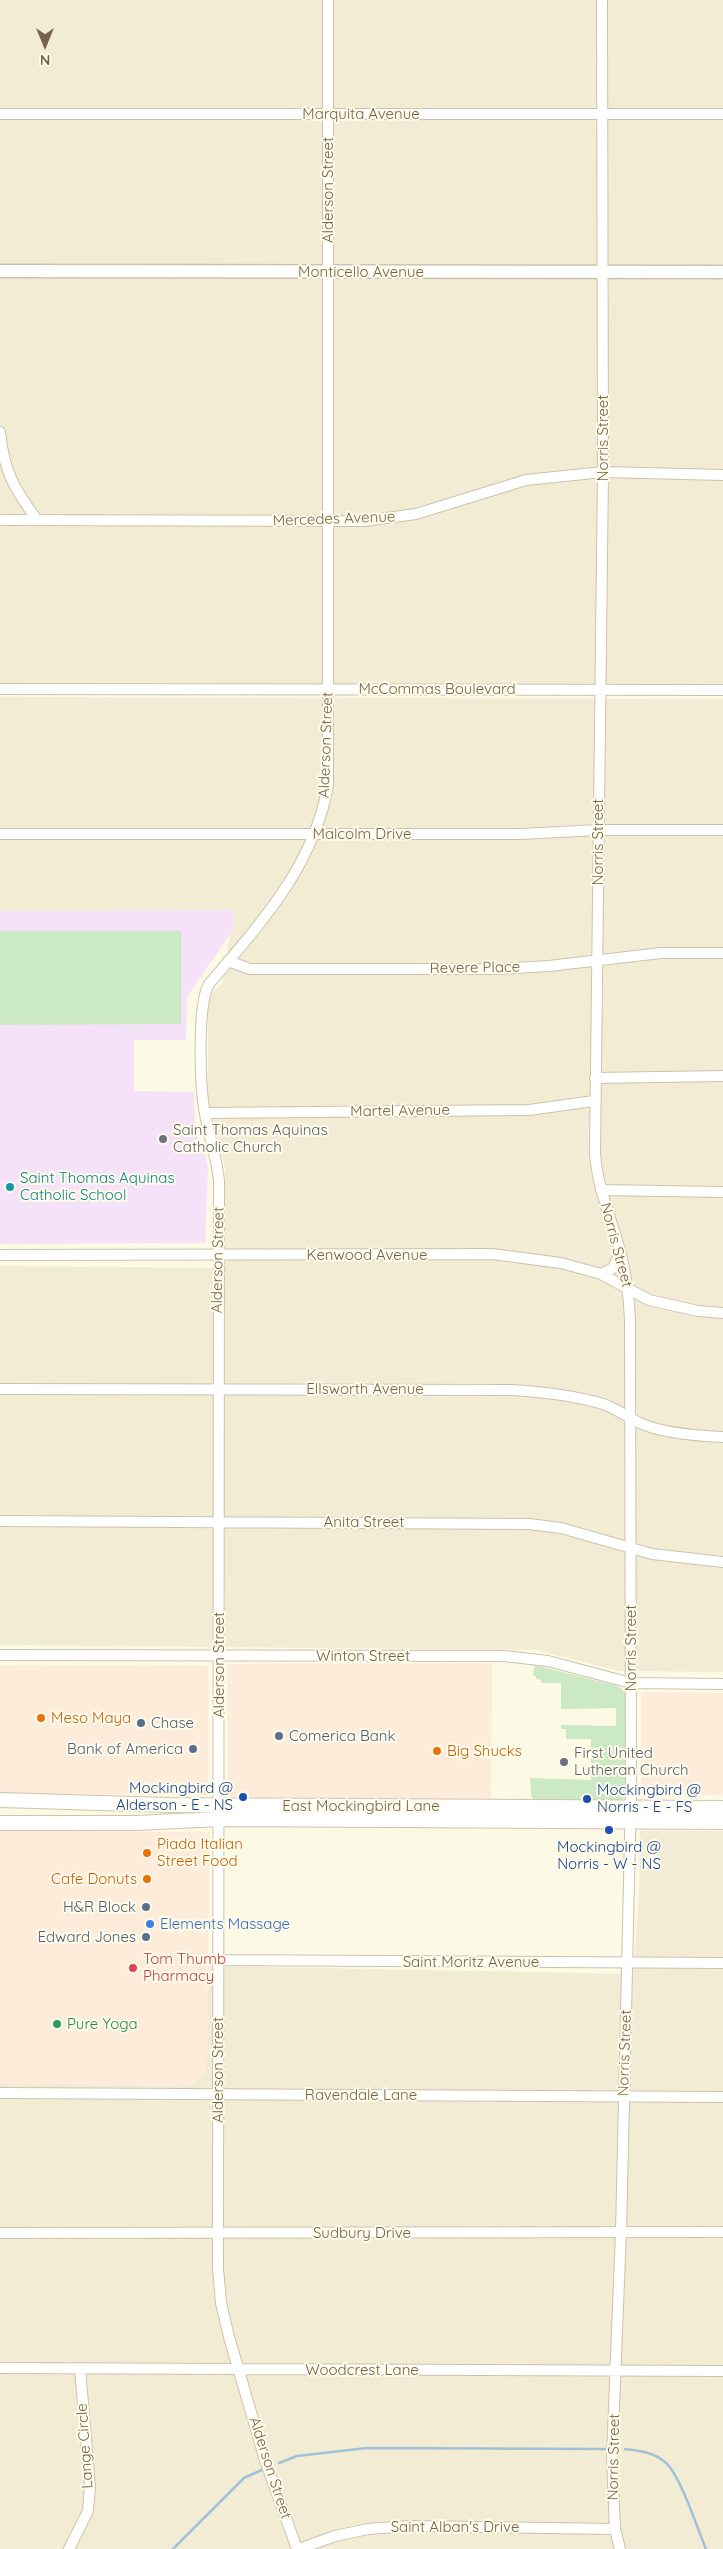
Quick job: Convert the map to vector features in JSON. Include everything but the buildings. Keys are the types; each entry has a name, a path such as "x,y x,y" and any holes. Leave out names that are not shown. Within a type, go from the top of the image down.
{"main road":[{"name":"East Mockingbird Lane","path":"0,1800 168,1805 220,1812"},
{"path":"100,1823 103,1818 112,1814 140,1813 168,1805"},
{"name":"East Mockingbird Lane","path":"631,1815 723,1808"},
{"name":"East Mockingbird Lane","path":"0,1823 100,1823 220,1812 631,1815 723,1822"}],"street":[{"name":"Alderson Street","path":"298,2549 265,2460 229,2337 221,2302 217,2234 220,1812 217,1256 219,1182 217,1159 202,1095 202,1000 209,984 292,880 315,835 324,812 328,784 328,0"},
{"name":"Norris Street","path":"602,0 603,472 594,1101 596,1172 620,1252 629,1290 630,1417 631,1815 621,2232 612,2457 615,2528 620,2549"},
{"name":"Marquita Avenue","path":"0,114 723,114"},
{"name":"Monticello Avenue","path":"0,271 723,272"},
{"path":"0,432 2,456 8,474 37,520"},
{"name":"Mercedes Avenue","path":"0,520 329,522 385,520 416,514 526,480 603,472 723,475"},
{"name":"McCommas Boulevard","path":"0,689 328,690 600,688 723,690"},
{"name":"Malcolm Drive","path":"0,834 521,834 598,830 723,830"},
{"name":"Revere Place","path":"228,961 250,969 498,969 549,966 597,958 661,953 723,953"},
{"path":"595,1078 723,1076"},
{"name":"Martel Avenue","path":"205,1113 529,1110 594,1101"},
{"path":"601,1190 723,1192"},
{"path":"601,1274 613,1268 620,1252"},
{"name":"Kenwood Avenue","path":"0,1255 492,1254 561,1263 601,1274 649,1300 667,1305 723,1313"},
{"name":"Ellsworth Avenue","path":"0,1389 540,1392 602,1404 642,1424 674,1432 723,1437"},
{"name":"Anita Street","path":"0,1521 529,1524 562,1528 630,1550 723,1562"},
{"name":"Winton Street","path":"0,1654 504,1656 548,1661 631,1683 723,1684"},
{"name":"Saint Moritz Avenue","path":"218,1960 723,1963"},
{"name":"Ravendale Lane","path":"0,2093 723,2097"},
{"name":"Sudbury Drive","path":"0,2234 723,2232"},
{"name":"Woodcrest Lane","path":"0,2368 240,2370 616,2369 722,2374"},
{"name":"Lange Circle","path":"69,2549 88,2511 90,2486 80,2368"},
{"name":"Saint Alban's Drive","path":"298,2549 335,2536 368,2528 409,2526 615,2528"}],"shaded area":[{"path":"0,0 723,0 723,267 0,266"},
{"path":"0,276 723,276 723,684 0,684"},
{"path":"0,697 723,699 723,1672 620,1671 535,1650 0,1645 0,1266 224,1268 225,1168 208,1101 208,1010 211,993 222,984 234,911 0,911"},
{"path":"234,910 233,930 187,997 186,1040 134,1040 134,1091 194,1092 195,1131 205,1153 208,1167 205,1243 0,1244 0,911"},
{"path":"492,1663 491,1800 228,1797 227,1664"},
{"path":"0,1665 209,1666 208,1795 0,1794"},
{"path":"641,1692 723,1693 723,1795 641,1794"},
{"path":"0,1831 210,1832 206,2072 190,2086 0,2083"},
{"path":"640,1831 723,1831 723,2549 0,2549 0,2083 190,2086 206,2072 208,1966 633,1974 639,1893"}],"green space":[{"path":"0,931 181,931 181,1024 0,1025"},
{"path":"539,1666 617,1686 626,1691 627,1795 621,1800 535,1801 531,1796 530,1778 591,1780 591,1739 566,1739 566,1729 561,1729 561,1725 616,1726 616,1708 561,1709 561,1683 541,1683 541,1680 533,1676 534,1667"}],"waterway":[{"path":"279,2463 297,2456 367,2448 605,2449"},
{"path":"625,2449 646,2452 656,2456 671,2468 688,2502 706,2549"},
{"path":"173,2549 244,2478 264,2469"}],"place":[{"name":"Saint Thomas Aquinas Catholic Church","path":"163,1139"},
{"name":"Saint Thomas Aquinas Catholic School","path":"10,1187"},
{"name":"Meso Maya","path":"41,1718"},
{"name":"Chase","path":"141,1723"},
{"name":"Comerica Bank","path":"279,1736"},
{"name":"Bank of America","path":"193,1749"},
{"name":"Big Shucks","path":"437,1751"},
{"name":"First United Lutheran Church","path":"564,1762"},
{"name":"Mockingbird @ Alderson - E - NS","path":"243,1797"},
{"name":"Mockingbird @ Norris - E - FS","path":"587,1799"},
{"name":"Mockingbird @ Norris - W - NS","path":"609,1830"},
{"name":"Piada Italian Street Food","path":"147,1853"},
{"name":"Cafe Donuts","path":"147,1879"},
{"name":"H&R Block","path":"146,1907"},
{"name":"Elements Massage","path":"150,1924"},
{"name":"Edward Jones","path":"146,1937"},
{"name":"Tom Thumb Pharmacy","path":"133,1968"},
{"name":"Pure Yoga","path":"57,2024"}]}
